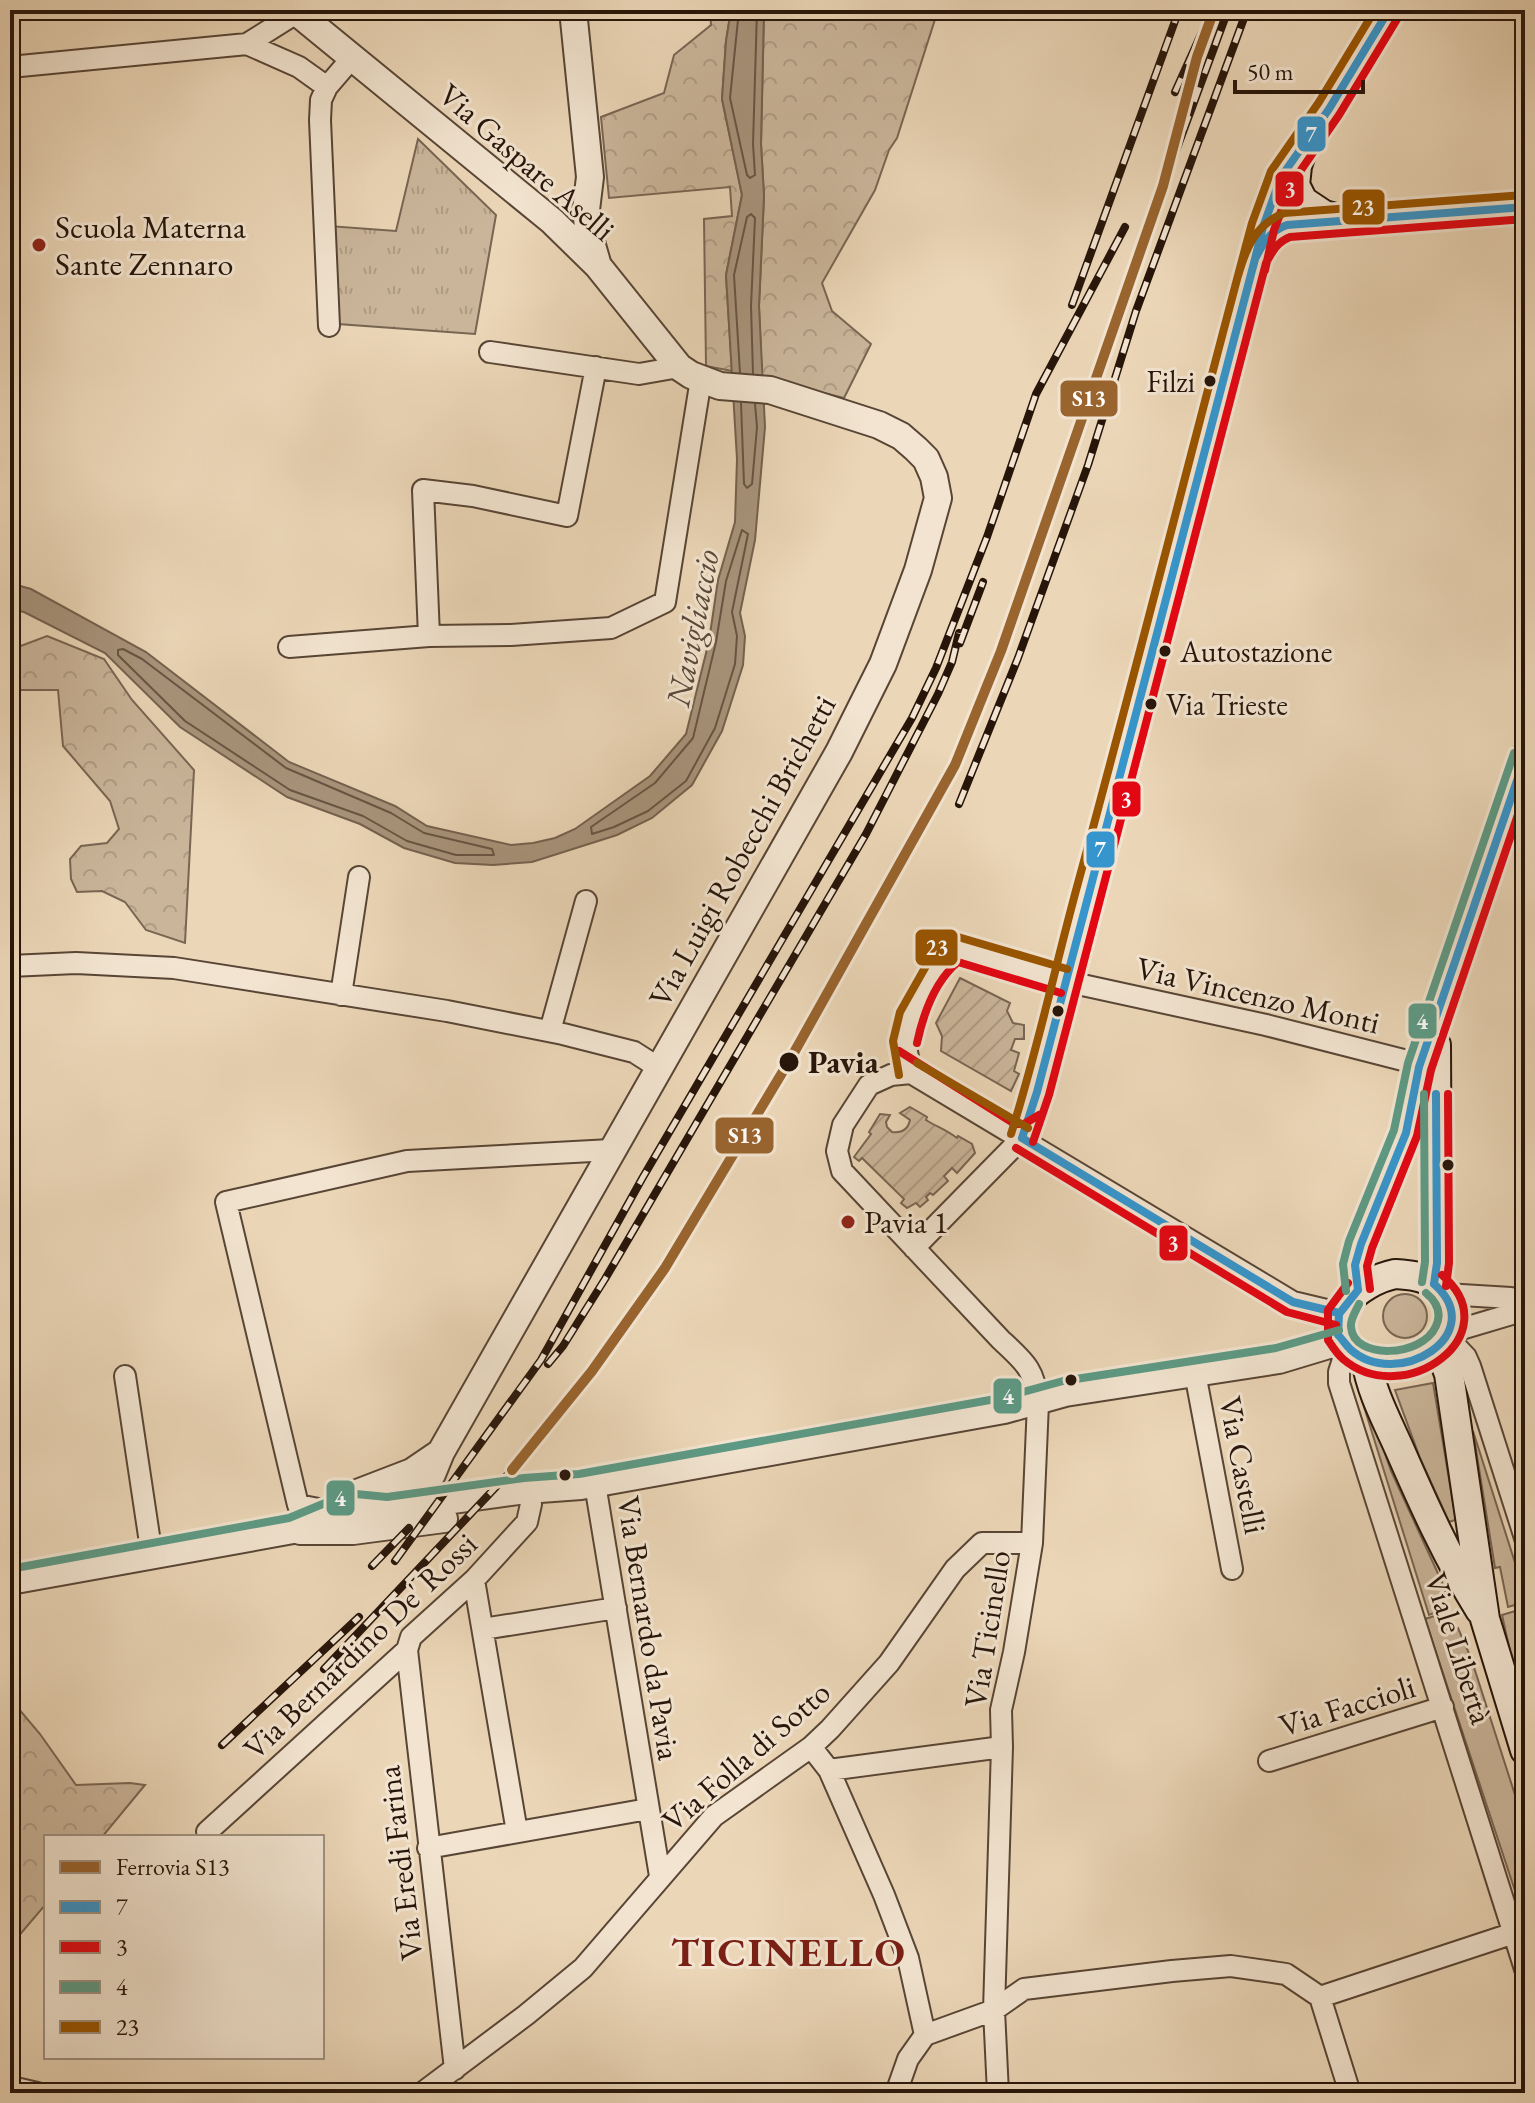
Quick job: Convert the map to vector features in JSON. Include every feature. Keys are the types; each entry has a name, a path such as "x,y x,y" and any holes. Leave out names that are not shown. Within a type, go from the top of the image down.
{"main road":[{"path":"1389,10 1303,148 1295,176 1295,185 1303,201 1324,215 1346,221 1525,207"},
{"path":"1358,1290 1355,1265 1406,1133 1427,1070 1436,1021 1466,925 1525,757"},
{"path":"1427,1070 1439,1289 1451,1315 1444,1338 1420,1358 1399,1363 1352,1350 1337,1323 1346,1300 1369,1282 1395,1274 1421,1278 1439,1289"},
{"name":"Viale Libertà","path":"1444,1338 1485,1619 1525,1750"},
{"name":"Viale Libertà","path":"1352,1350 1460,1578 1485,1619"}],"street":[{"path":"573,10 590,177 586,210 598,266"},
{"path":"10,67 247,44 298,11"},
{"name":"Via Gaspare Aselli","path":"298,11 351,59 552,221 700,377"},
{"path":"247,44 299,67 327,87"},
{"path":"329,326 321,100 327,87 351,59"},
{"path":"914,1248 1022,1138 1037,1092 1255,259 1277,185 1303,148"},
{"path":"1255,259 1268,235 1280,227 1346,221"},
{"path":"289,647 429,636 511,635 611,628 665,602 700,377 639,374 490,352"},
{"path":"429,636 423,490 473,496 567,516 596,367"},
{"name":"Via Luigi Robecchi Brichetti","path":"417,1489 511,1332 611,1150 839,752 883,664 918,570 938,498 926,459 901,436 879,425 770,390 700,377"},
{"path":"341,995 359,877"},
{"path":"550,1031 586,901"},
{"name":"Via Vincenzo Monti","path":"911,1073 905,1041 911,1016 946,953 956,949 1064,981 1266,1025 1407,1061 1427,1070"},
{"path":"10,966 76,963 174,968 550,1031 634,1052 659,1068"},
{"path":"911,1073 1293,1302 1339,1313"},
{"name":"Via Ticinello","path":"911,1073 891,1075 869,1085 843,1125 837,1151 842,1171 1001,1340 1026,1362 1036,1380 1038,1403 1032,1543 1001,1710 994,2010 998,2093"},
{"path":"296,1518 226,1202 407,1161 611,1150"},
{"path":"1439,1289 1525,1303"},
{"path":"1444,1338 1525,1310"},
{"path":"1444,1338 1466,1357 1470,1366 1525,1538"},
{"path":"344,1525 358,1506 389,1518 528,1497 1038,1403 1065,1393 1352,1350"},
{"name":"Viale Libertà","path":"1352,1350 1339,1372 1339,1383 1525,1969"},
{"name":"Via Castelli","path":"1195,1373 1232,1569"},
{"path":"125,1376 152,1556"},
{"name":"Via Bernardo da Pavia","path":"588,1485 616,1608 660,1876"},
{"path":"344,1525 347,1497 417,1489 528,1497"},
{"path":"389,1518 417,1489"},
{"name":"Via Bernardino De' Rossi","path":"207,1832 407,1650 411,1637 474,1580 527,1522 528,1497"},
{"path":"10,1581 152,1556 296,1518 344,1525"},
{"name":"Via Folla di Sotto","path":"422,2093 583,1968 714,1816 811,1747 889,1663 955,1569 982,1543 1032,1543"},
{"path":"474,1580 517,1832"},
{"path":"483,1629 616,1608"},
{"name":"Via Eredi Farina","path":"407,1650 455,2069"},
{"name":"Via Faccioli","path":"1269,1761 1443,1707"},
{"path":"811,1747 829,1770 884,1895 908,1958 925,2035"},
{"path":"829,1770 1002,1747"},
{"path":"428,1848 648,1809"},
{"path":"1320,1997 1514,1933"},
{"path":"896,2093 908,2059 925,2035 994,2010 1024,1989 1231,1966 1286,1974 1320,1997 1350,2093"},
{"path":"10,2091 20,2089 37,2093"}],"green space":[{"path":"710,10 731,10 722,99 742,195 726,275 732,371 706,366 704,219 732,216 730,187 609,198 601,117 664,93 674,55 711,25"},
{"path":"764,10 938,10 897,138 889,150 875,190 822,283 832,311 871,344 844,398 762,378 759,306 764,196 761,144"},
{"path":"418,139 496,215 475,334 338,324 329,226 396,231"},
{"path":"47,636 104,659 132,700 194,770 185,943 146,930 125,902 102,891 77,892 71,879 70,859 81,846 107,843 119,829 110,801 63,746 58,690 10,690 10,650"},
{"path":"960,978 1010,1003 1007,1011 1013,1023 1024,1025 1024,1039 1015,1039 1011,1050 1019,1053 1014,1071 1019,1074 1011,1091 941,1051 942,1036 936,1023"},
{"path":"910,1107 927,1117 926,1120 972,1144 975,1153 957,1173 952,1168 944,1176 948,1181 933,1195 930,1193 926,1197 928,1200 920,1207 916,1203 907,1208 901,1203 904,1199 862,1158 859,1161 854,1157 871,1134 869,1132 880,1114 890,1115 887,1127 892,1132 898,1132 906,1128 910,1120 900,1113"},
{"path":"1405,1294 1420,1301 1427,1316 1420,1331 1405,1338 1390,1331 1383,1316 1390,1301"},
{"path":"1433,1383 1455,1515 1455,1520 1449,1522 1420,1458 1395,1390"},
{"path":"1360,1394 1364,1394 1391,1471 1446,1591 1439,1596 1444,1609 1429,1615"},
{"path":"1473,1431 1525,1594 1525,1602 1508,1607 1500,1567 1495,1568"},
{"path":"1525,1608 1525,1684 1513,1665 1502,1615"},
{"path":"1441,1614 1448,1631 1458,1628 1471,1658 1525,1826 1525,1921 1425,1619"},
{"path":"10,1685 18,1708 76,1785 145,1785 104,1835 44,1835 44,1906 11,1945"}],"water":[{"path":"731,10 764,10 761,144 764,196 759,306 765,427 755,540 740,613 745,636 743,665 722,731 692,785 652,818 617,835 532,862 493,865 455,863 404,848 360,824 287,797 180,727 105,653 24,612 10,609 10,583 31,589 146,652 289,762 395,806 427,826 511,845 533,843 575,829 650,776 686,734 709,641 718,580 735,522 737,459 726,275 742,195 722,99"}],"railway":[{"path":"1072,305 1179,10"},
{"path":"1175,92 1212,10"},
{"path":"1163,186 1228,10"},
{"path":"959,804 1018,658 1088,465 1136,311 1247,10"},
{"path":"395,1561 541,1360 643,1177 912,718 936,668 987,537 1036,394 1125,227"},
{"path":"960,643 983,582"},
{"path":"548,1364 563,1346 605,1279 866,834 938,694 952,662 959,633"},
{"path":"324,1669 512,1470"},
{"path":"372,1566 409,1528"},
{"path":"222,1745 359,1617"}],"rail line":[{"name":"S13","path":"512,1470 592,1371 665,1268 791,1058 955,765 1001,651 1163,186 1197,57 1214,10"}],"transit line":[{"name":"23","path":"1011,1134 1252,223 1271,171 1319,102 1375,10"},
{"name":"7","path":"1253,267 1281,177 1329,109 1389,10"},
{"name":"3","path":"1265,270 1274,230 1292,183 1339,115 1399,16"},
{"name":"23","path":"1238,276 1253,238 1266,224 1284,213 1524,195"},
{"name":"7","path":"1022,1138 1037,1092 1258,253 1272,234 1287,225 1525,207"},
{"name":"3","path":"1033,1142 1049,1095 1266,263 1278,245 1290,237 1525,219"},
{"name":"4","path":"1346,1291 1343,1264 1349,1241 1394,1130 1408,1063 1514,753"},
{"name":"7","path":"1358,1290 1355,1265 1361,1244 1406,1133 1419,1067 1525,757"},
{"name":"3","path":"1370,1289 1367,1266 1372,1248 1417,1136 1431,1070 1525,794"},
{"name":"23","path":"899,1075 893,1041 900,1012 939,943 958,937 1067,969"},
{"name":"3","path":"917,1043 931,999 958,962 1061,993"},
{"name":"3","path":"899,1051 1015,1124 1024,1124 1039,1115"},
{"name":"23","path":"917,1063 1028,1128"},
{"name":"4","path":"1422,1282 1425,1262 1424,1094"},
{"name":"7","path":"1434,1284 1437,1263 1436,1094"},
{"name":"3","path":"1446,1286 1449,1263 1448,1094"},
{"name":"7","path":"1022,1138 1293,1302 1339,1313"},
{"name":"3","path":"1016,1148 1287,1312 1336,1325"},
{"name":"3","path":"1348,1283 1328,1310 1328,1340 1343,1359 1368,1373 1394,1376 1419,1371 1441,1359 1457,1341 1464,1320 1460,1298 1442,1275"},
{"name":"7","path":"1358,1290 1339,1314 1338,1335 1350,1349 1369,1361 1391,1364 1412,1361 1431,1351 1445,1338 1452,1321 1449,1303 1434,1284"},
{"name":"4","path":"1359,1304 1351,1324 1355,1338 1375,1350 1403,1349 1428,1337 1436,1326 1439,1317 1437,1308 1426,1293"},
{"name":"4","path":"10,1569 289,1518 356,1494 387,1497 524,1478 579,1474 1001,1398 1063,1381 1276,1348 1339,1330"}],"place":[{"name":"Scuola Materna Sante Zennaro","path":"39,245"},
{"name":"Filzi","path":"1210,381"},
{"name":"Autostazione","path":"1165,651"},
{"name":"Via Trieste","path":"1151,704"},
{"name":"Pavia","path":"789,1062"},
{"name":"Pavia 1","path":"848,1222"}],"district":[{"name":"TICINELLO","path":"789,1952"}],"water label":[{"name":"Navigliaccio","path":"692,628"}]}
